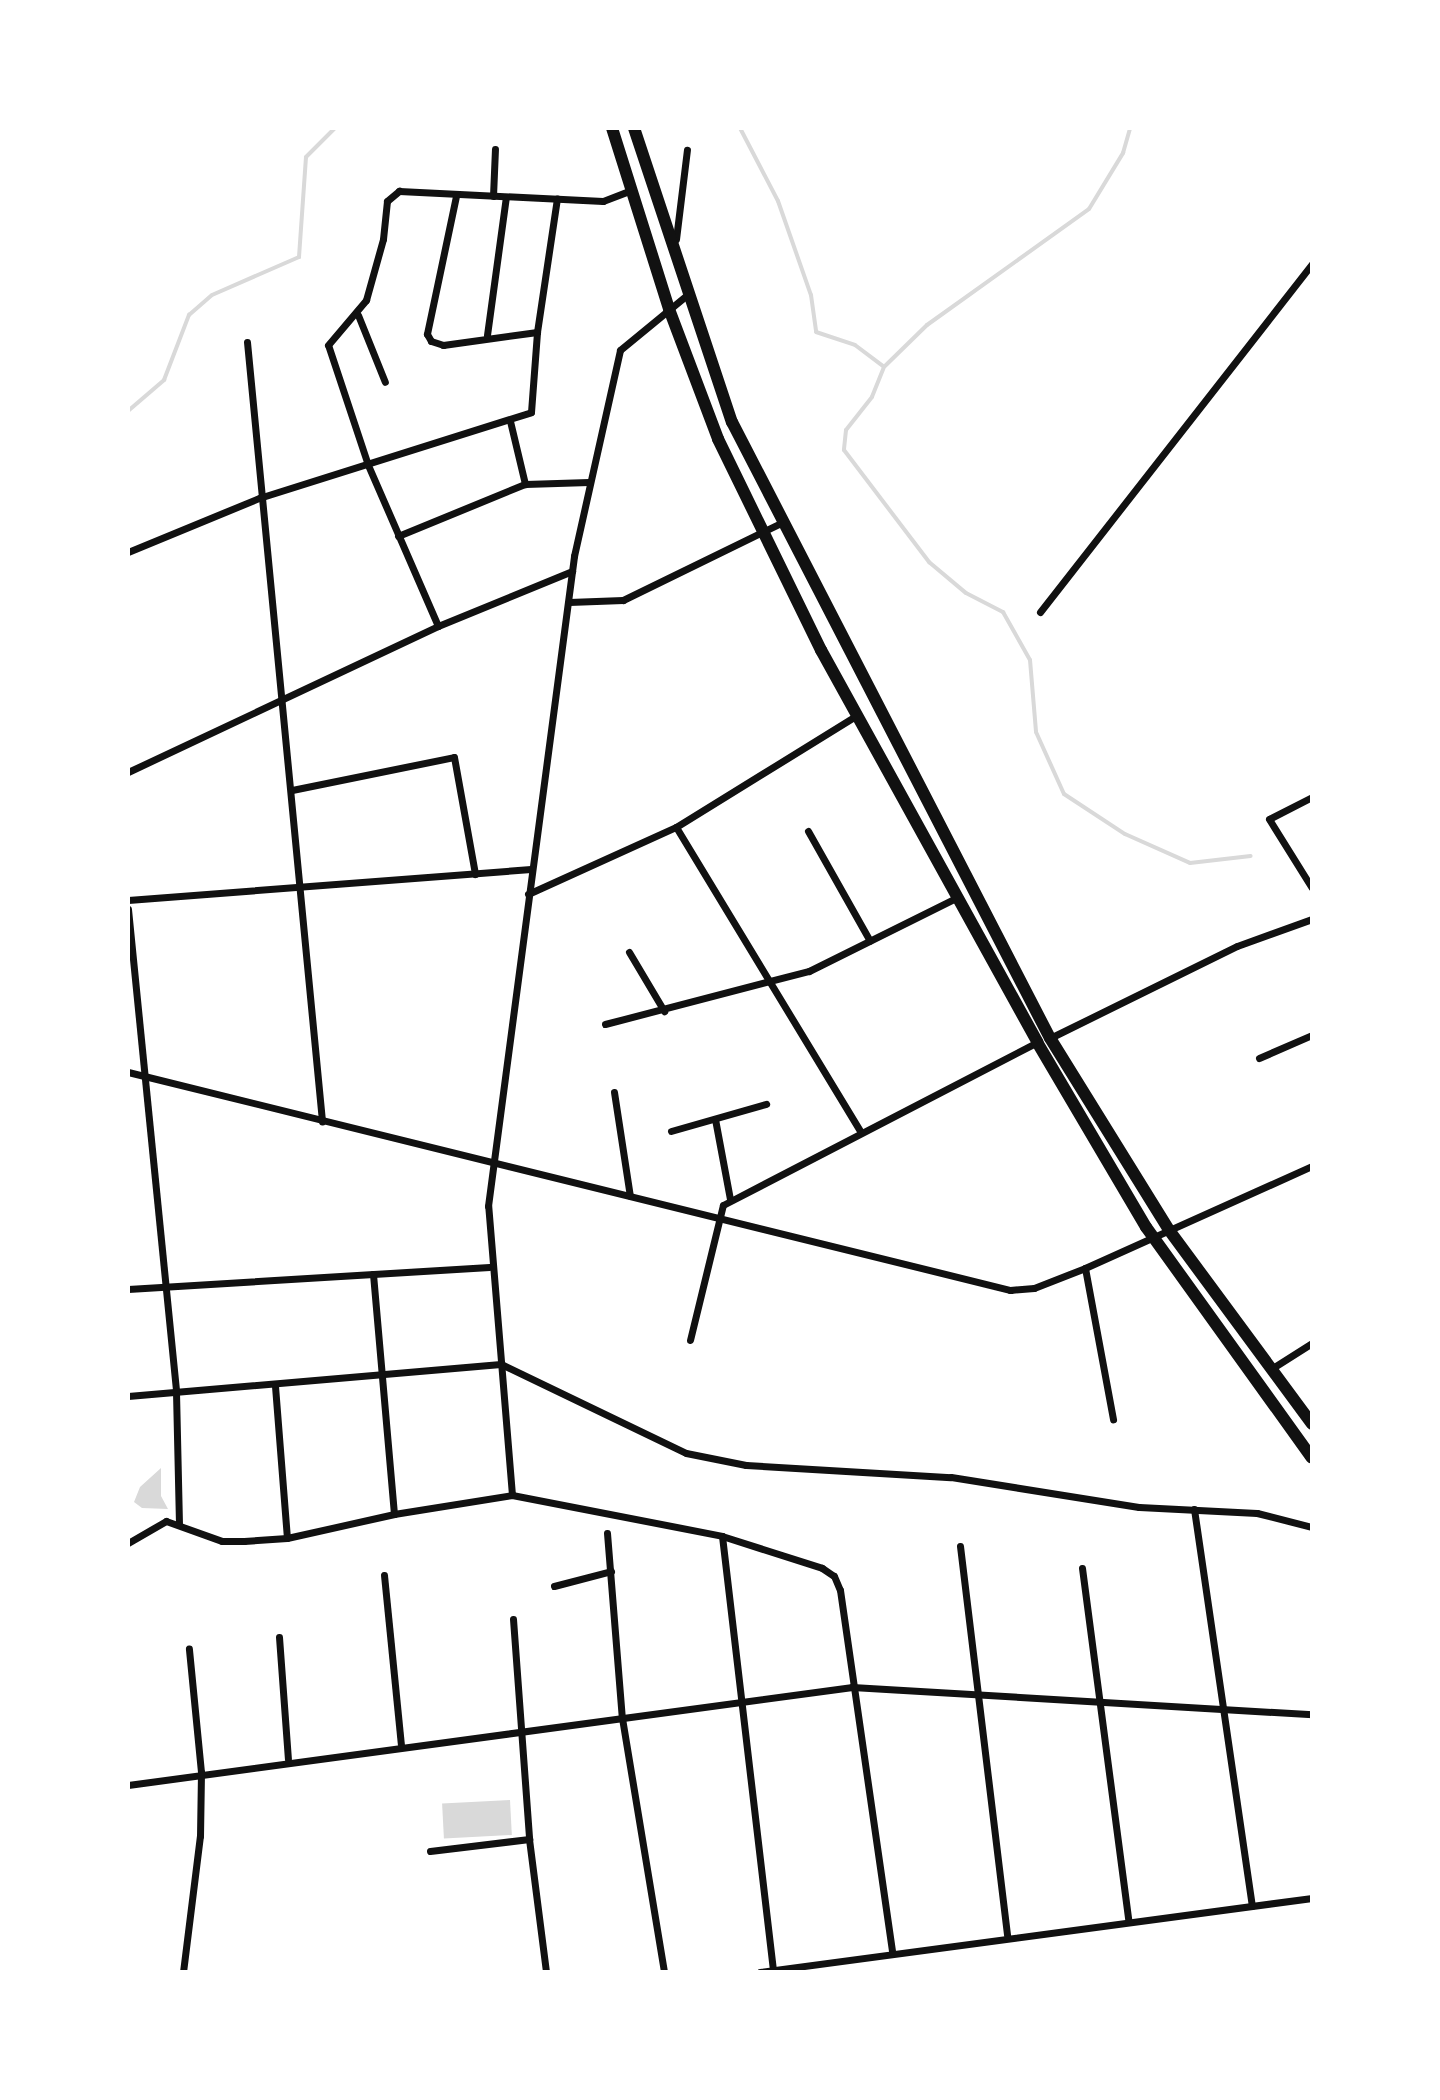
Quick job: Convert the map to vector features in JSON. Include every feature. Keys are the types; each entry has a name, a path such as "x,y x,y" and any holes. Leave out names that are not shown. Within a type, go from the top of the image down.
{"main road":[{"path":"612,128 669,309 718,439 859,714 1153,1238 1312,1458"},
{"path":"634,128 675,259 732,422 1044,1040 1169,1230 1312,1424"}],"street":[{"path":"493,196 495,149"},
{"path":"675,259 674,228 687,150"},
{"path":"438,626 368,465 328,345 358,315 375,271 391,194 603,201 632,190"},
{"path":"456,196 427,334 431,341 443,345 487,335 537,332"},
{"path":"487,335 506,197"},
{"path":"128,552 259,498 531,412 537,332 557,198"},
{"path":"1040,612 1312,264"},
{"path":"512,1495 489,1267 492,1163 572,571 620,350 687,295"},
{"path":"358,315 385,382"},
{"path":"247,342 259,498 283,699 322,1121"},
{"path":"510,421 525,484"},
{"path":"398,536 525,484 589,482"},
{"path":"569,602 623,600 781,523"},
{"path":"128,772 438,626 572,571"},
{"path":"528,894 676,827 859,714"},
{"path":"292,790 456,759 475,874"},
{"path":"1312,797 1269,819 1312,888"},
{"path":"676,827 860,1131"},
{"path":"808,831 870,941"},
{"path":"128,900 531,869"},
{"path":"605,1024 772,984 870,941 960,896"},
{"path":"128,909 176,1392 179,1523"},
{"path":"690,1340 718,1214 730,1199 860,1131 1237,946 1312,919"},
{"path":"629,952 664,1011"},
{"path":"1259,1058 1312,1035"},
{"path":"128,1072 492,1163 718,1214 993,1288 1034,1288 1312,1166"},
{"path":"614,1092 630,1196"},
{"path":"671,1131 766,1104"},
{"path":"715,1119 730,1199"},
{"path":"128,1289 489,1267"},
{"path":"1085,1268 1113,1419"},
{"path":"373,1274 394,1514"},
{"path":"1271,1369 1312,1343"},
{"path":"128,1396 275,1386 501,1364 686,1453 746,1465 951,1477 1116,1504 1257,1513 1312,1527"},
{"path":"275,1386 287,1538"},
{"path":"128,1543 166,1521 179,1523 222,1541 287,1538 394,1514 512,1495 722,1536 834,1576 892,1951"},
{"path":"1194,1509 1252,1906"},
{"path":"128,1533 140,1535"},
{"path":"607,1533 622,1718 664,1972"},
{"path":"722,1536 773,1971"},
{"path":"960,1546 975,1691 1007,1935"},
{"path":"1082,1568 1128,1919"},
{"path":"554,1586 611,1571"},
{"path":"384,1575 401,1744"},
{"path":"513,1619 529,1839 546,1972"},
{"path":"279,1637 288,1759"},
{"path":"183,1972 200,1836 201,1772 189,1649"},
{"path":"128,1785 288,1759 519,1732 852,1687 975,1691 1098,1704 1312,1714"},
{"path":"430,1851 529,1839"},
{"path":"760,1972 1007,1935 1312,1898"}],"shaded area":[{"path":"161,1468 161,1496 168,1509 142,1508 134,1502 140,1487"},
{"path":"510,1800 512,1835 444,1839 442,1804"}],"waterway":[{"path":"128,411 164,380 189,315 212,295 299,257 306,157 335,128"},
{"path":"740,128 778,201 811,295 816,332 855,345 884,367 872,397 846,430 844,450 929,562 966,593 1003,612 1030,660 1036,732 1064,794 1125,834 1190,863 1251,856"},
{"path":"885,366 927,325 1089,209 1123,153 1130,128"}]}
